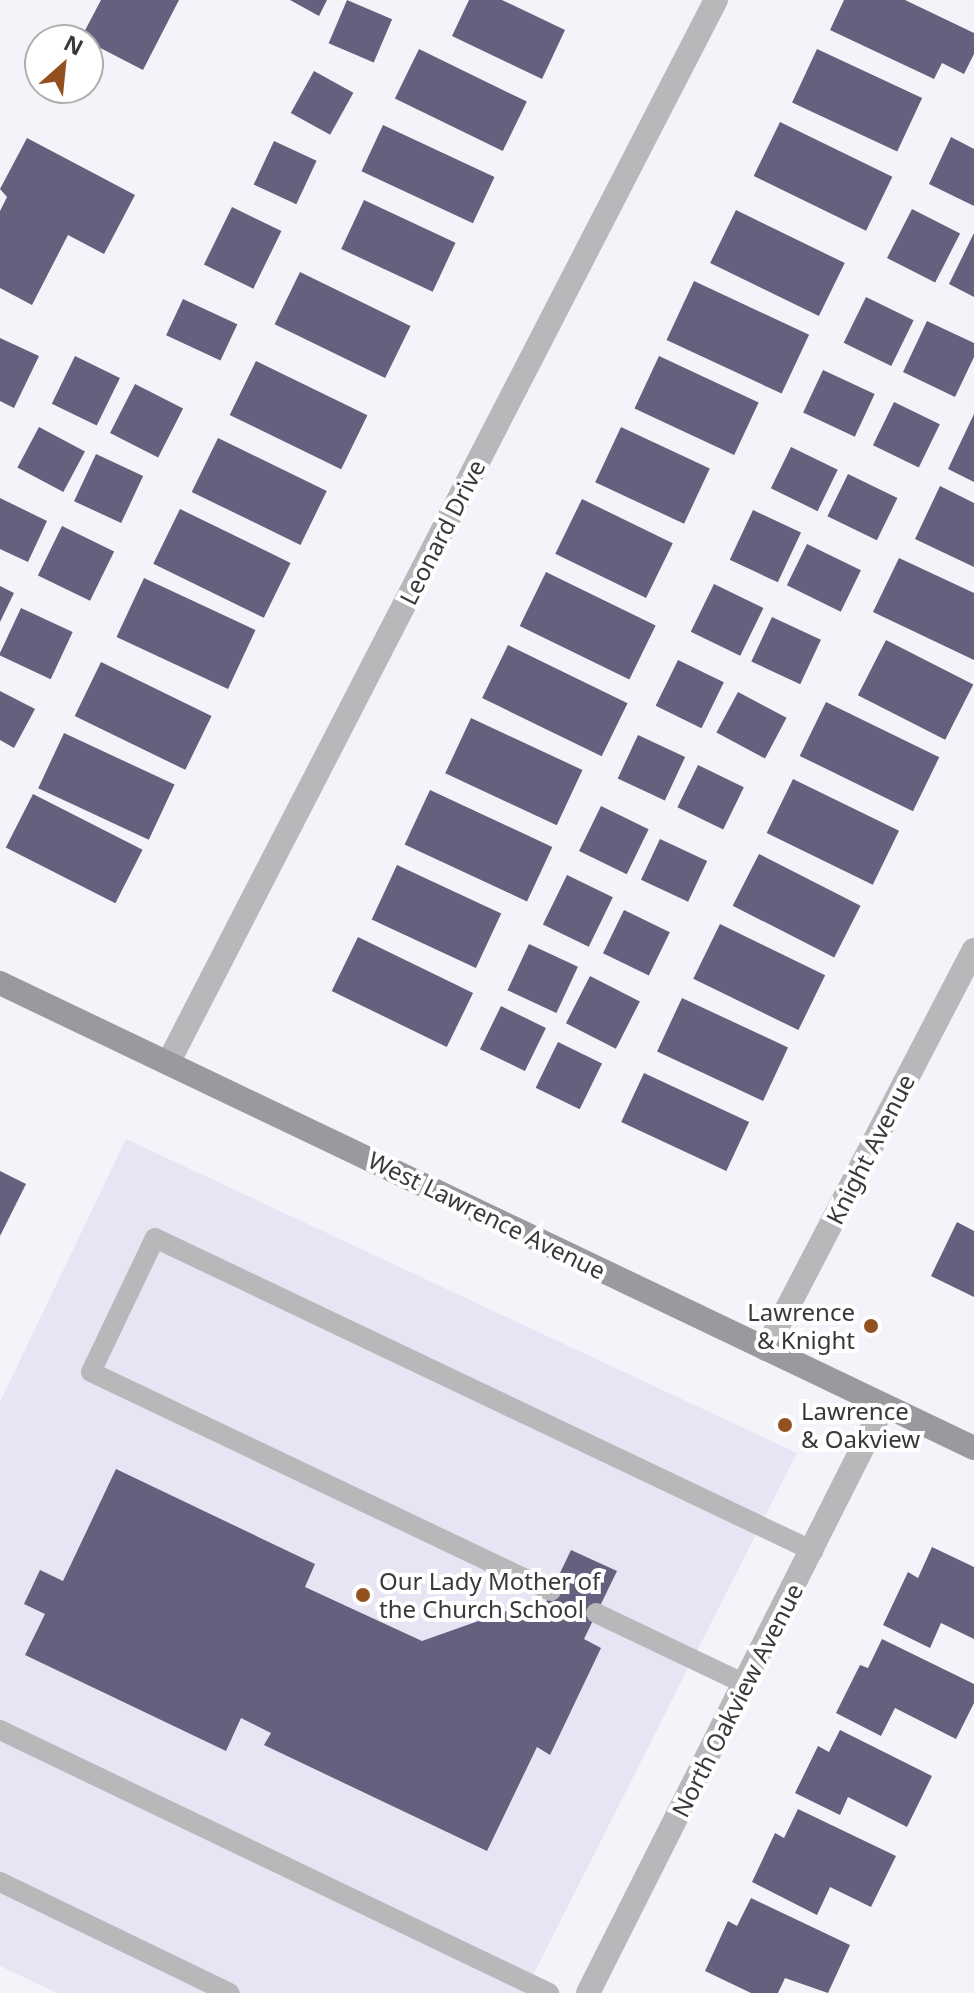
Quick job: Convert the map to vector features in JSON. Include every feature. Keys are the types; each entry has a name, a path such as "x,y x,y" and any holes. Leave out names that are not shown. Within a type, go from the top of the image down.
{"main road":[{"name":"West Lawrence Avenue","path":"0,983 974,1448"}],"street":[{"name":"Leonard Drive","path":"168,1063 716,0"},
{"name":"Knight Avenue","path":"766,1349 974,950"},
{"name":"North Oakview Avenue","path":"588,1993 884,1405"}],"lane":[{"path":"551,1591 91,1372 155,1238 813,1551"},
{"path":"596,1613 745,1684"},
{"path":"0,1730 549,1993"},
{"path":"0,1882 230,1993"}],"shaded area":[{"name":"Our Lady Mother of the Church School","path":"126,1139 797,1453 524,1993 57,1993 0,1966 0,1402"}],"building":[{"path":"101,0 179,0 143,70 104,50 104,24 88,24"},
{"path":"290,0 327,0 319,16"},
{"path":"347,0 392,19 374,62 329,43"},
{"path":"469,0 502,0 565,30 542,79 452,36"},
{"path":"844,0 905,0 974,33 974,54 964,74 942,63 934,79 830,30"},
{"path":"419,49 527,102 503,151 395,98"},
{"path":"817,49 922,98 897,151 792,102"},
{"path":"314,71 353,93 330,135 291,113"},
{"path":"780,122 892,177 866,231 754,176"},
{"path":"383,125 494,177 473,223 361,171"},
{"path":"951,137 974,149 974,206 929,184"},
{"path":"27,138 135,195 104,254 68,235 32,305 0,288 0,211 7,197 0,189"},
{"path":"274,141 317,161 296,204 254,185"},
{"path":"364,200 456,243 433,292 341,249"},
{"path":"232,207 281,231 253,289 204,265"},
{"path":"912,209 960,234 935,283 887,258"},
{"path":"736,210 845,263 819,316 710,263"},
{"path":"974,233 974,297 949,284"},
{"path":"300,272 411,326 385,378 275,324"},
{"path":"694,281 809,335 782,394 667,340"},
{"path":"866,297 914,320 891,366 844,343"},
{"path":"183,299 237,324 220,361 166,335"},
{"path":"927,321 974,343 974,357 955,397 903,372"},
{"path":"0,338 39,356 14,408 0,401"},
{"path":"75,356 120,378 97,426 52,404"},
{"path":"659,356 759,402 734,455 634,409"},
{"path":"256,361 367,415 341,469 230,415"},
{"path":"823,370 875,394 855,437 803,413"},
{"path":"135,384 183,409 158,458 110,433"},
{"path":"894,402 940,424 919,467 873,445"},
{"path":"974,414 974,482 948,469"},
{"path":"39,427 85,451 63,492 17,468"},
{"path":"621,427 710,468 684,524 595,482"},
{"path":"218,438 327,491 300,545 192,492"},
{"path":"791,447 838,470 818,511 771,488"},
{"path":"96,454 143,476 121,523 74,501"},
{"path":"848,474 897,498 877,540 827,516"},
{"path":"940,486 974,503 974,567 915,539"},
{"path":"0,498 47,521 28,562 0,549"},
{"path":"582,499 673,543 646,598 555,554"},
{"path":"180,509 291,563 264,618 153,564"},
{"path":"753,510 801,532 778,582 730,560"},
{"path":"62,526 114,551 90,601 38,575"},
{"path":"807,544 861,570 841,612 787,585"},
{"path":"899,558 974,593 974,660 873,612"},
{"path":"546,572 656,625 629,679 520,626"},
{"path":"144,578 255,630 228,689 117,637"},
{"path":"714,584 763,608 740,656 691,632"},
{"path":"0,586 14,593 0,622"},
{"path":"21,608 73,632 51,679 0,656"},
{"path":"772,617 821,640 800,684 751,661"},
{"path":"886,640 973,684 945,740 858,695"},
{"path":"508,645 628,703 602,756 482,698"},
{"path":"678,660 724,682 701,728 656,706"},
{"path":"101,662 212,716 185,770 75,716"},
{"path":"0,691 35,709 14,748 0,740"},
{"path":"738,692 787,718 765,758 716,733"},
{"path":"826,702 939,757 913,811 800,756"},
{"path":"471,718 582,770 557,825 445,773"},
{"path":"64,733 175,785 149,840 38,788"},
{"path":"638,735 685,757 665,800 618,779"},
{"path":"698,765 744,787 723,830 677,807"},
{"path":"793,779 899,831 873,885 767,833"},
{"path":"430,790 552,847 527,901 405,844"},
{"path":"33,794 143,850 115,903 6,847"},
{"path":"601,806 649,829 627,874 579,851"},
{"path":"660,839 707,861 688,902 641,880"},
{"path":"759,854 861,906 834,957 733,906"},
{"path":"397,865 501,914 476,968 372,919"},
{"path":"567,875 613,897 589,947 543,924"},
{"path":"624,910 670,932 649,975 603,953"},
{"path":"720,924 825,975 798,1030 693,979"},
{"path":"358,937 473,993 447,1047 332,991"},
{"path":"529,944 578,967 556,1013 507,990"},
{"path":"590,976 640,1001 616,1049 566,1023"},
{"path":"682,998 788,1047 763,1101 657,1051"},
{"path":"501,1006 546,1028 525,1071 480,1049"},
{"path":"558,1042 602,1063 580,1109 536,1088"},
{"path":"644,1073 749,1122 726,1171 621,1122"},
{"path":"0,1171 26,1184 0,1236"},
{"path":"957,1222 974,1231 974,1297 931,1276"},
{"path":"116,1469 315,1564 305,1587 422,1641 518,1607 539,1617 571,1550 617,1571 584,1639 601,1648 550,1755 537,1747 487,1851 264,1745 271,1733 241,1718 226,1751 25,1655 45,1614 24,1604 40,1570 63,1581"},
{"path":"932,1547 974,1567 974,1639 941,1623 930,1648 883,1625 908,1572 918,1578"},
{"path":"882,1639 974,1684 974,1703 956,1739 895,1708 881,1736 836,1713 860,1665 868,1668"},
{"path":"840,1730 932,1776 907,1827 848,1797 840,1815 795,1793 818,1746 829,1752"},
{"path":"798,1809 896,1856 871,1907 830,1887 817,1915 752,1882 775,1833 784,1838"},
{"path":"751,1898 850,1945 828,1993 785,1978 778,1993 751,1993 705,1971 728,1921 737,1926"}],"place":[{"name":"Lawrence & Knight","path":"871,1326"},
{"name":"Lawrence & Oakview","path":"785,1425"},
{"name":"Our Lady Mother of the Church School","path":"363,1595"}]}
